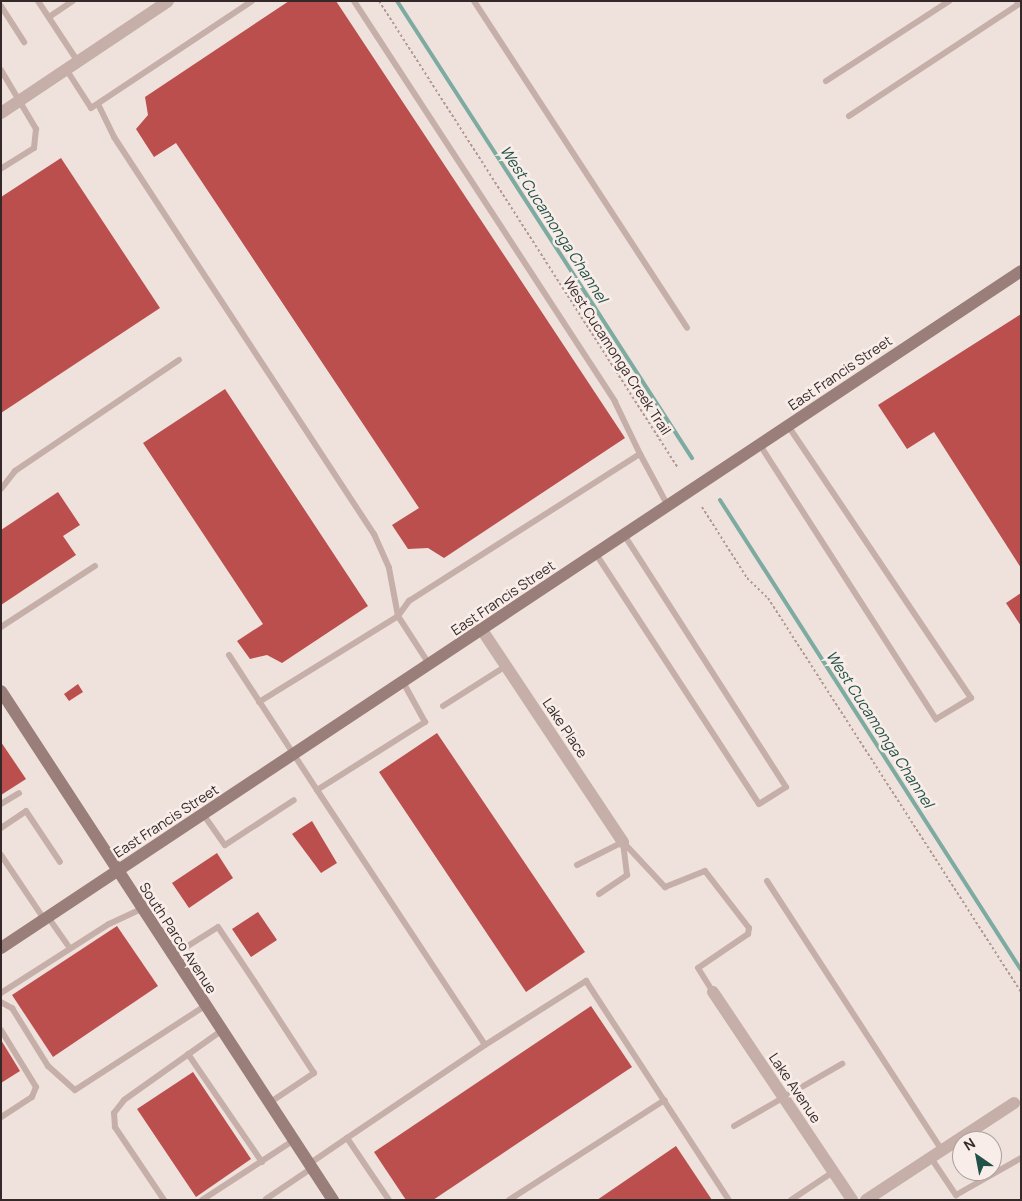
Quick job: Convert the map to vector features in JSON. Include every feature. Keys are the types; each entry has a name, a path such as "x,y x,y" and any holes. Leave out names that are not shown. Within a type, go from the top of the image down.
{"street":[{"path":"1,113 168,1"},
{"name":"East Francis Street","path":"1,948 430,665 1021,270"},
{"name":"Lake Place","path":"482,630 623,842"},
{"name":"South Parco Avenue","path":"1,691 116,872 333,1200"},
{"name":"Lake Avenue","path":"713,992 852,1200"},
{"path":"866,1200 942,1150 1017,1105"}],"lane":[{"path":"38,1 78,62"},
{"path":"49,17 73,1"},
{"path":"66,70 91,108 252,1"},
{"path":"354,1 615,402 668,506"},
{"path":"474,1 687,328"},
{"path":"826,81 949,1"},
{"path":"848,116 1019,4 1017,1"},
{"path":"1,6 24,42"},
{"path":"1,70 36,129 34,148 1,170"},
{"path":"98,104 114,138 374,534 389,568 398,616 430,665"},
{"path":"1,489 15,471 180,360"},
{"path":"760,445 936,719 971,698 788,426"},
{"path":"259,702 398,616 409,601 640,454"},
{"path":"596,554 759,804 786,787 624,535"},
{"path":"1,628 95,566"},
{"path":"229,655 485,1045"},
{"path":"443,706 506,666"},
{"path":"317,790 425,722 403,682"},
{"path":"1,804 18,793"},
{"path":"203,814 225,845 294,800"},
{"path":"1,828 26,812 60,862"},
{"path":"577,865 623,842"},
{"path":"599,894 627,875 623,842"},
{"path":"623,842 665,887 705,870 749,928 748,934 698,968 713,992"},
{"path":"1,856 70,948"},
{"path":"768,881 942,1150"},
{"path":"1,993 70,948 141,908"},
{"path":"172,956 218,927 249,973 314,1073 269,1103"},
{"path":"266,1200 348,1138 485,1045 586,981 665,1100 728,1200"},
{"path":"1,1002 12,1008 48,1066 75,1090 205,1006"},
{"path":"1,1030 36,1087 32,1097 1,1117"},
{"path":"164,1200 115,1126 114,1114 124,1100 222,1031"},
{"path":"188,1054 262,1162"},
{"path":"734,1126 842,1064"},
{"path":"509,1200 665,1100"},
{"path":"348,1138 389,1200"},
{"path":"202,1200 294,1140"},
{"path":"931,1158 956,1195 1021,1158"},
{"path":"791,1200 833,1172"}],"path":[{"name":"West Cucamonga Creek Trail","path":"378,1 678,468"},
{"path":"702,508 747,578 768,598 1021,992"}],"building":[{"path":"289,1 336,1 625,438 444,558 428,548 408,549 392,525 419,508 176,143 154,157 136,129 148,115 145,97"},
{"path":"61,158 160,308 1,413 1,197"},
{"path":"1021,314 1021,568 934,432 907,449 878,405"},
{"path":"225,389 368,606 282,663 267,655 250,659 237,641 263,624 143,443"},
{"path":"58,492 80,525 63,536 76,555 1,605 1,530"},
{"path":"1021,593 1021,626 1006,603"},
{"path":"78,684 83,692 69,701 64,694"},
{"path":"437,733 585,952 526,992 379,772"},
{"path":"1,742 26,779 1,795"},
{"path":"312,821 337,863 321,873 292,834"},
{"path":"217,853 233,878 189,908 172,883"},
{"path":"258,912 277,940 251,957 232,929"},
{"path":"117,926 158,986 53,1057 12,995"},
{"path":"591,1006 632,1067 433,1200 406,1200 374,1152"},
{"path":"1,1040 20,1071 1,1083"},
{"path":"193,1072 251,1159 196,1197 137,1109"},
{"path":"676,1146 712,1200 597,1200"}],"waterway":[{"name":"West Cucamonga Channel","path":"397,1 692,458"},
{"name":"West Cucamonga Channel","path":"720,500 1021,970"}]}
